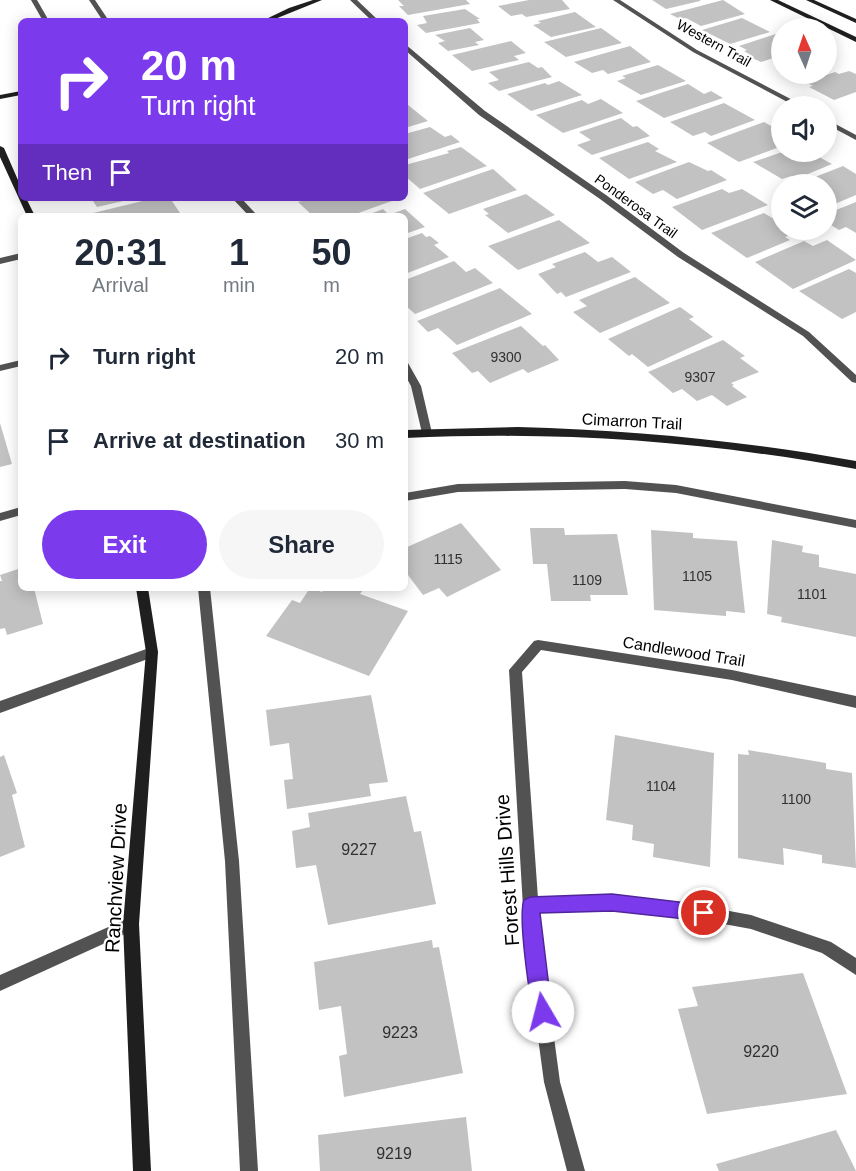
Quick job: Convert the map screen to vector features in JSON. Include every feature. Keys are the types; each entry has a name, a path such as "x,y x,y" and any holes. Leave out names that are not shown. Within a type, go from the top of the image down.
{"street":[{"path":"34,0 44,18"},
{"path":"92,0 104,18"},
{"path":"272,18 319,0"},
{"path":"352,0 373,18"},
{"name":"Western Trail","path":"616,0 695,51 781,96"},
{"path":"773,0 856,40"},
{"path":"809,0 856,21"},
{"name":"Ponderosa Trail","path":"408,49 482,113 603,197 681,255 806,334 856,380"},
{"path":"0,97 18,94"},
{"path":"837,127 856,138"},
{"path":"0,148 4,169 18,191"},
{"path":"239,201 251,213"},
{"path":"0,261 18,257"},
{"path":"0,368 18,364"},
{"path":"408,371 416,387 427,433"},
{"name":"Cimarron Trail","path":"408,434 527,431 686,439 782,451 856,465"},
{"path":"408,496 458,488 516,485 655,487 766,505 856,524"},
{"path":"0,517 18,512"},
{"name":"Ranchview Drive","path":"142,1171 131,924 153,652 143,591"},
{"path":"204,591 232,861 249,1171"},
{"name":"Candlewood Trail","path":"514,670 538,645 732,675 856,702"},
{"path":"0,708 153,652"},
{"name":"Forest Hills Drive","path":"514,670 533,941 552,1082 576,1171"},
{"path":"530,905 612,903 680,909 751,922 826,947 856,967"},
{"path":"0,983 131,924"}],"building":[{"path":"398,0 466,0 470,4 408,15 399,6 404,6"},
{"path":"529,0 562,0 570,9 526,17 522,14 511,16 498,6"},
{"path":"652,0 700,0 700,1 666,9"},
{"path":"723,0 745,14 701,26 686,18 680,19 670,14"},
{"path":"465,9 480,19 477,19 480,23 426,33 417,25 427,23 423,16"},
{"path":"575,12 596,27 551,37 533,25 541,23 538,21"},
{"path":"742,18 770,32 730,44 702,30"},
{"path":"470,28 484,40 475,42 479,45 448,51 438,43 445,41 435,35"},
{"path":"601,28 622,43 566,57 544,42"},
{"path":"771,36 771,59 761,62 746,55 749,54 744,51 747,50 739,46"},
{"path":"511,41 526,53 514,56 519,60 472,71 452,55"},
{"path":"630,46 651,62 608,74 603,70 592,73 574,62"},
{"path":"529,62 538,68 542,67 552,77 499,91 488,83 499,80 489,72"},
{"path":"658,65 686,81 641,95 617,81 626,78 622,76"},
{"path":"849,71 856,74 856,92 837,99 837,96 826,96 809,87 813,86 809,84 837,84 837,73"},
{"path":"559,81 582,95 531,111 507,94 545,83 548,85"},
{"path":"688,84 704,94 711,91 723,98 664,118 636,101"},
{"path":"601,99 623,113 563,133 536,115 582,100 588,104"},
{"path":"724,103 755,120 711,136 705,132 693,136 670,122"},
{"path":"408,105 428,121 408,127"},
{"path":"621,118 650,136 592,155 577,145 591,140 579,132"},
{"path":"764,122 771,126 771,150 739,162 707,143"},
{"path":"430,127 445,137 451,135 460,142 408,159 408,133"},
{"path":"648,142 659,149 655,151 677,162 629,179 599,158"},
{"path":"461,147 487,166 420,189 408,179 408,164 449,153 447,151"},
{"path":"771,156 771,162 828,162 832,164 808,174 773,174 753,162"},
{"path":"689,162 708,171 711,170 727,180 677,199 663,190 653,194 635,182"},
{"path":"843,166 856,174 856,195 837,203 837,174 823,174"},
{"path":"493,169 517,190 449,214 423,193"},
{"path":"722,189 729,193 742,189 768,205 702,230 672,207"},
{"path":"526,194 555,215 508,233 485,215 489,214 483,209"},
{"path":"93,201 123,201 97,207"},
{"path":"143,201 172,201 180,213 93,213"},
{"path":"392,201 358,213 310,213 298,202"},
{"path":"856,202 856,233 846,227 837,229 837,210"},
{"path":"383,209 387,213 373,213"},
{"path":"405,209 425,227 408,233 408,213 394,213"},
{"path":"764,213 771,217 771,240 790,240 747,258 711,233"},
{"path":"559,220 590,243 518,270 488,246"},
{"path":"422,233 426,237 430,236 439,243 434,245 449,257 408,273 408,238"},
{"path":"827,240 856,260 793,289 755,262 804,241 813,246"},
{"path":"585,252 598,262 612,257 631,272 566,297 561,292 557,294 538,274 556,267 552,264"},
{"path":"454,261 466,272 475,268 493,283 415,314 408,308 408,279"},
{"path":"849,269 856,273 856,312 842,319 799,291"},
{"path":"635,277 670,303 600,333 573,312 587,306 579,300"},
{"path":"500,288 532,314 457,345 438,328 428,332 417,321"},
{"path":"680,307 694,317 689,319 713,337 648,367 632,354 629,356 608,339"},
{"path":"521,326 543,346 545,345 559,360 528,373 523,369 490,383 478,371 472,373 452,353"},
{"path":"723,340 745,356 740,358 759,372 731,383 747,397 727,406 712,395 697,401 682,389 673,393 648,372"},
{"path":"0,423 12,464 0,467"},
{"path":"461,523 501,570 447,597 439,588 423,595 408,575 408,547"},
{"path":"530,528 564,528 565,535 617,534 628,595 590,595 591,601 551,601 547,564 533,564"},
{"path":"651,530 693,533 693,538 737,541 745,613 726,611 726,616 654,610"},
{"path":"772,540 803,546 802,552 819,555 819,567 856,574 856,637 781,622 782,617 767,614"},
{"path":"18,569 18,591 35,591 43,624 7,635 5,628 0,629 0,581 2,581 0,575"},
{"path":"308,591 362,591 360,594 408,611 369,676 266,636 292,600 300,603"},
{"path":"371,695 388,782 369,784 371,796 287,809 284,780 293,779 289,743 270,746 266,710"},
{"path":"615,735 714,753 710,867 653,857 654,844 632,840 633,825 606,820"},
{"path":"748,750 826,763 826,769 852,773 856,868 822,863 822,855 783,848 784,865 738,858 738,754 749,755"},
{"path":"4,755 17,793 12,795 25,847 0,857 0,757"},
{"path":"406,796 414,832 421,831 436,904 328,925 316,865 296,868 292,831 310,827 308,813"},
{"path":"432,940 433,948 439,947 463,1073 344,1097 339,1056 347,1054 341,1006 319,1010 314,962"},
{"path":"803,973 847,1094 707,1114 678,1009 698,1006 692,987"},
{"path":"466,1117 472,1171 320,1171 318,1135"},
{"path":"836,1130 856,1171 719,1171 716,1164"}],"route":[{"path":"543,1012 530,905 612,903 704,913"}]}
